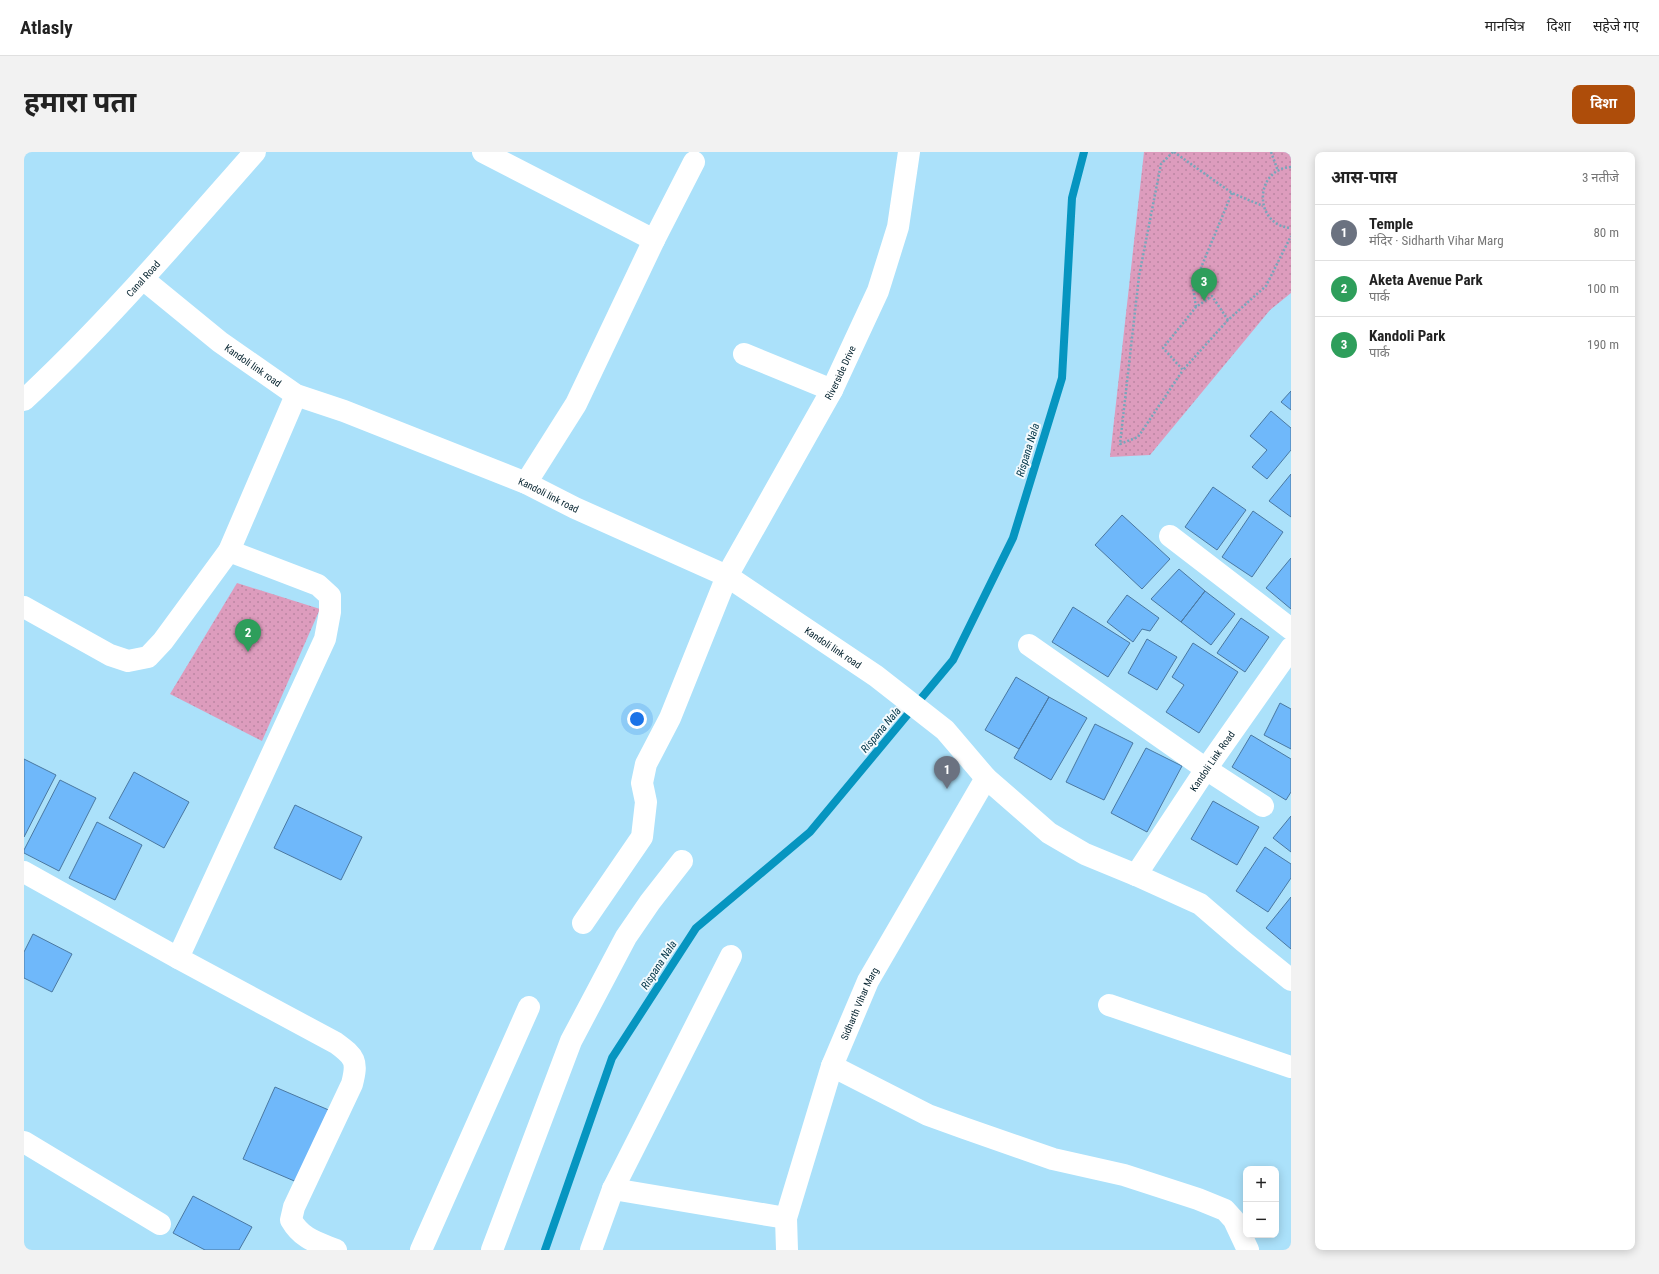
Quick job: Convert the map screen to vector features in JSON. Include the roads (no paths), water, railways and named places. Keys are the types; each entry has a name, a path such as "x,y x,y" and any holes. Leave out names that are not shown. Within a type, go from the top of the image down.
{"street":[{"name":"Canal Road","path":"24,400 61,366 143,279 255,152"},
{"path":"483,152 654,240"},
{"name":"Riverside Drive","path":"583,923 642,837 646,802 642,783 646,764 670,718 727,576 832,390 878,291 898,227 909,152"},
{"path":"526,483 576,404 654,240 694,162"},
{"name":"Kandoli link road","path":"143,279 220,342 296,394 344,411 526,483 575,508 727,576 876,676 945,730 986,778"},
{"path":"744,354 832,390"},
{"path":"24,607 110,655 128,661 148,657 164,641 229,551 296,394"},
{"path":"1170,536 1291,629"},
{"path":"178,958 325,639 330,612 330,596 318,585 229,551"},
{"path":"1029,645 1206,769 1263,806"},
{"name":"Kandoli Link Road","path":"1136,875 1206,769 1291,648"},
{"path":"986,778 1049,833 1085,854 1200,904 1291,980"},
{"name":"Sidharth Vihar Marg","path":"787,1250 786,1218 832,1066 868,981 986,778"},
{"path":"492,1250 571,1041 626,937 650,902 682,861"},
{"path":"24,872 178,958 336,1043 350,1053 355,1060 356,1069 352,1084 294,1207 290,1220 295,1228 304,1237 336,1250"},
{"path":"591,1250 613,1190 731,956"},
{"path":"1109,1005 1291,1067"},
{"path":"421,1250 529,1007"},
{"path":"832,1066 928,1115 1053,1159 1124,1175 1198,1199 1225,1210 1234,1220 1248,1250"},
{"path":"24,1142 160,1224"},
{"path":"613,1190 786,1218"}],"waterway":[{"name":"Rispana Nala","path":"545,1250 612,1058 696,928 810,832 953,660 1013,538 1062,378 1072,198 1084,152"}],"place":[{"name":"Kandoli Park","path":"1204,301"},
{"name":"Aketa Avenue Park","path":"248,652"},
{"name":"Temple","path":"947,789"}]}
